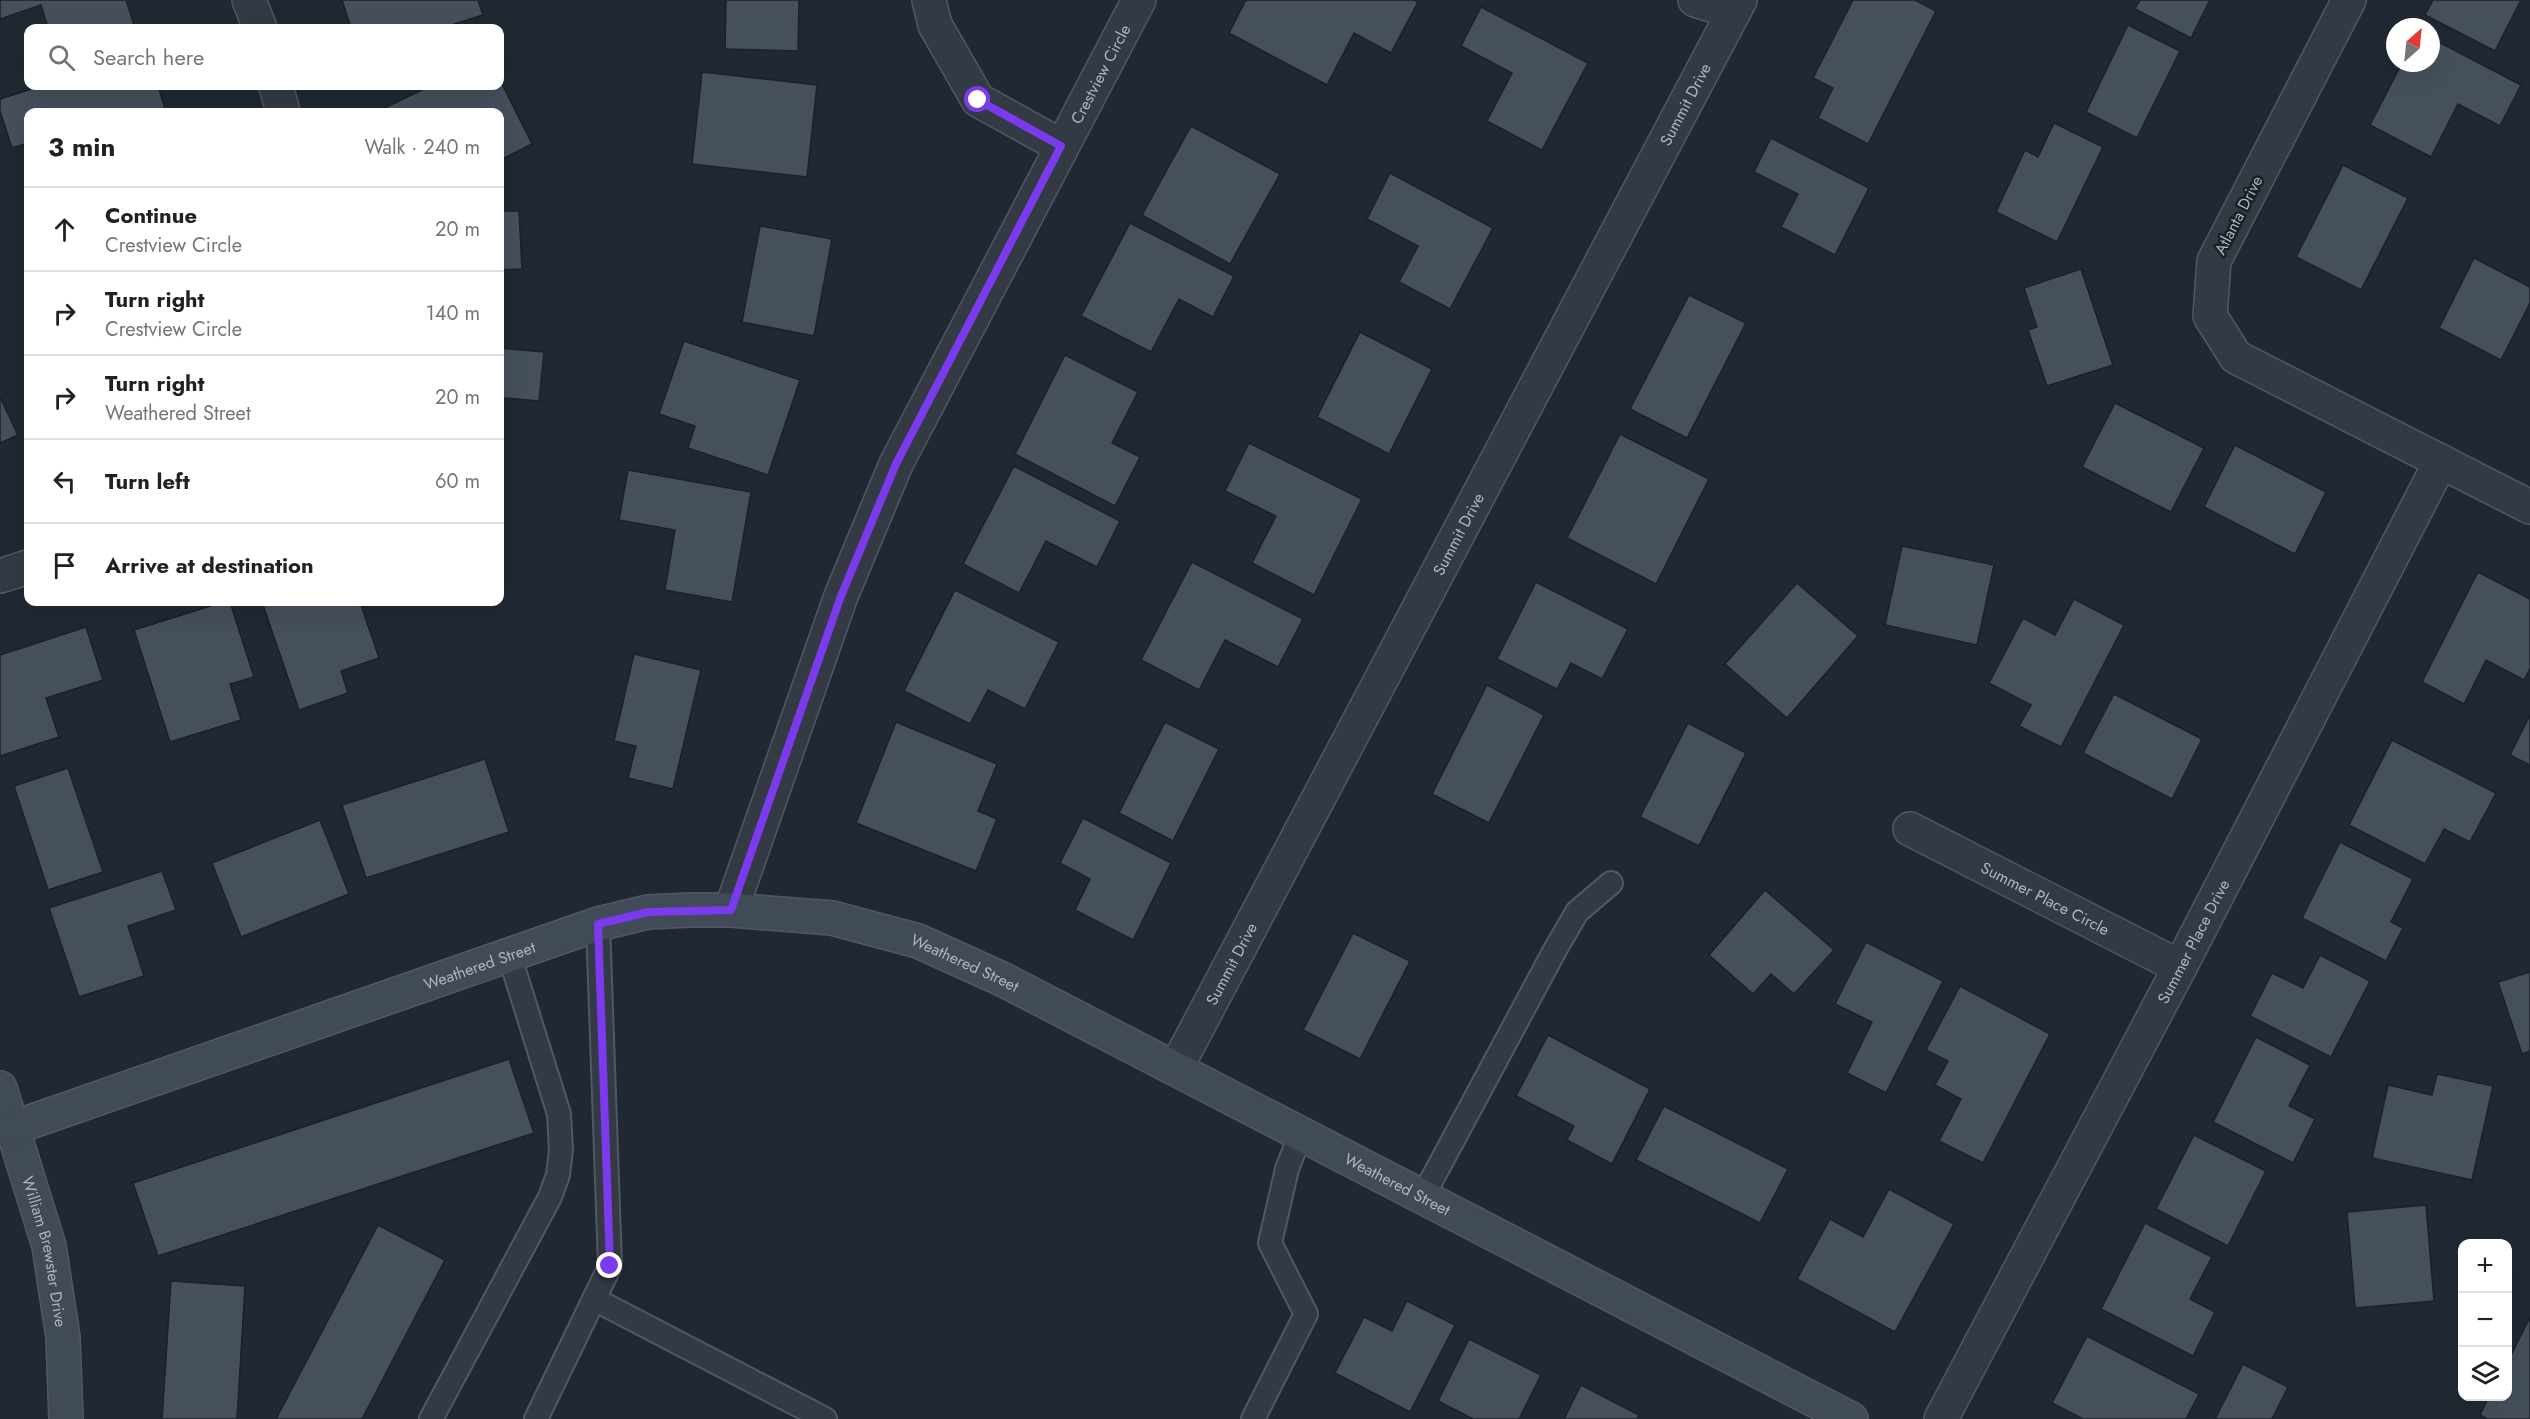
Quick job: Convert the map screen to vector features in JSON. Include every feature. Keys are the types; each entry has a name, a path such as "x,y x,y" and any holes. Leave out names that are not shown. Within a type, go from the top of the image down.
{"street":[{"path":"249,0 258,24"},
{"path":"929,0 935,25 978,100 1061,146"},
{"name":"Crestview Circle","path":"731,910 841,596 896,464 1139,0"},
{"path":"1695,0 1737,6"},
{"name":"Atlanta Drive","path":"2349,0 2214,261 2210,316 2236,357 2530,507"},
{"name":"Summit Drive","path":"1176,1068 1737,6"},
{"path":"277,90 282,108"},
{"name":"Summer Place Drive","path":"1941,1419 2180,967 2441,461"},
{"path":"0,576 24,568"},
{"name":"Summer Place Circle","path":"1910,830 2180,967"},
{"name":"Weathered Street","path":"13,1128 598,924 648,912 731,910 832,918 918,941 1004,980 1851,1419"},
{"name":"William Brewster Drive","path":"0,1088 49,1246 63,1337 66,1419"}],"lane":[{"path":"1423,1196 1555,950 1578,912 1611,883"},
{"path":"536,1419 610,1266 598,924"},
{"path":"431,1419 550,1197 558,1175 561,1150 559,1114 509,954"},
{"path":"1253,1419 1306,1314 1270,1243 1287,1169 1301,1133"},
{"path":"594,1299 825,1419"}],"building":[{"path":"0,0 126,0 134,24 47,24 41,5 0,19"},
{"path":"342,0 478,0 483,15 455,24 350,24"},
{"path":"726,0 799,0 798,51 725,49"},
{"path":"1246,0 1414,0 1418,2 1391,53 1354,33 1327,85 1229,33"},
{"path":"1853,0 1915,0 1936,11 1868,144 1818,118 1833,88 1813,78"},
{"path":"2140,0 2210,0 2191,38 2135,9"},
{"path":"2433,0 2521,0 2495,51 2440,23 2440,18 2425,15"},
{"path":"1481,7 1588,63 1542,150 1487,121 1512,73 1461,46"},
{"path":"2128,25 2180,51 2137,138 2086,112"},
{"path":"2440,43 2521,85 2500,126 2458,104 2431,157 2370,125 2397,72 2440,72"},
{"path":"702,72 817,85 807,177 692,164"},
{"path":"504,88 532,144 504,158 504,108 384,108 422,90 504,90"},
{"path":"28,90 159,90 165,108 24,108 24,144 12,148 0,111 0,99"},
{"path":"2054,123 2103,147 2057,242 1996,212 2025,150 2038,157"},
{"path":"1191,126 1280,174 1230,264 1142,215"},
{"path":"1771,138 1869,188 1835,255 1781,227 1798,194 1754,172"},
{"path":"2343,165 2408,198 2361,290 2296,257"},
{"path":"1390,173 1493,228 1450,309 1399,282 1418,246 1367,219"},
{"path":"504,211 519,211 522,269 504,270"},
{"path":"1130,223 1234,276 1213,317 1179,299 1151,352 1081,316"},
{"path":"760,226 832,239 814,336 742,322"},
{"path":"2474,258 2530,287 2530,303 2501,360 2439,328"},
{"path":"2081,269 2113,365 2047,386 2028,330 2037,327 2024,288"},
{"path":"1689,295 1746,323 1687,438 1630,409"},
{"path":"1360,332 1432,369 1389,454 1317,417"},
{"path":"684,341 800,380 768,475 688,448 695,426 659,414"},
{"path":"504,348 544,352 539,401 504,398"},
{"path":"1065,355 1138,392 1112,443 1140,457 1115,506 1015,454"},
{"path":"0,397 18,435 0,443"},
{"path":"2115,403 2204,448 2171,512 2082,467"},
{"path":"1620,434 1709,479 1656,584 1567,538"},
{"path":"1249,443 1362,499 1314,595 1252,563 1276,516 1225,491"},
{"path":"2235,445 2326,492 2295,554 2204,507"},
{"path":"1014,466 1120,521 1097,567 1046,541 1019,593 963,564"},
{"path":"628,470 751,492 732,602 665,590 675,530 619,520"},
{"path":"1902,546 1994,565 1977,645 1885,625"},
{"path":"1192,562 1303,619 1278,667 1225,640 1199,690 1141,660"},
{"path":"2478,572 2530,599 2530,668 2524,680 2486,660 2464,704 2422,682"},
{"path":"1536,582 1628,629 1602,679 1571,663 1557,689 1497,659"},
{"path":"1797,583 1858,636 1787,718 1725,664"},
{"path":"955,590 1059,642 1025,709 988,690 970,724 904,691"},
{"path":"2074,599 2124,625 2061,747 2019,726 2031,705 1989,683 2023,618 2055,635"},
{"path":"210,606 231,606 254,677 230,684 241,720 170,742 134,630"},
{"path":"263,606 361,606 379,658 341,671 348,693 299,710"},
{"path":"86,627 103,680 46,698 59,737 0,756 0,655"},
{"path":"634,654 701,670 673,789 628,778 636,746 614,741"},
{"path":"1487,685 1544,715 1489,823 1432,794"},
{"path":"2114,694 2202,739 2172,799 2083,753"},
{"path":"2530,715 2530,765 2510,755"},
{"path":"896,722 997,764 978,811 997,819 976,871 856,823"},
{"path":"1165,722 1219,749 1173,841 1119,813"},
{"path":"1688,723 1746,753 1699,846 1640,817"},
{"path":"2392,740 2496,793 2470,842 2444,829 2425,864 2349,825"},
{"path":"485,759 509,832 366,878 342,805"},
{"path":"68,768 103,872 48,890 14,786"},
{"path":"1083,818 1171,863 1133,940 1075,910 1090,879 1060,863"},
{"path":"320,820 349,894 241,937 212,863"},
{"path":"2340,842 2413,879 2391,922 2403,928 2386,961 2302,918"},
{"path":"162,871 176,910 128,926 144,976 79,997 49,908"},
{"path":"1765,890 1834,950 1794,994 1771,974 1753,994 1709,955"},
{"path":"1353,933 1410,961 1360,1059 1303,1030"},
{"path":"1866,942 1943,981 1886,1093 1847,1073 1872,1022 1835,1004"},
{"path":"2320,955 2370,981 2331,1057 2250,1016 2272,973 2303,988"},
{"path":"2530,972 2530,1051 2522,1054 2498,982"},
{"path":"1960,986 2050,1034 1983,1163 1939,1141 1961,1099 1935,1085 1948,1061 1926,1050"},
{"path":"1548,1035 1650,1089 1612,1164 1567,1140 1574,1126 1516,1096"},
{"path":"2256,1037 2310,1065 2289,1106 2315,1119 2293,1163 2213,1122"},
{"path":"509,1059 534,1133 158,1256 133,1183"},
{"path":"2437,1074 2493,1086 2472,1180 2372,1158 2388,1085 2432,1095"},
{"path":"1664,1106 1788,1169 1760,1223 1636,1160"},
{"path":"2194,1135 2266,1171 2228,1246 2156,1209"},
{"path":"1889,1189 1954,1224 1895,1332 1797,1279 1830,1219 1863,1237"},
{"path":"2426,1205 2434,1301 2355,1308 2347,1212"},
{"path":"2145,1223 2212,1257 2190,1299 2215,1312 2193,1356 2101,1309"},
{"path":"378,1225 445,1260 362,1419 276,1419"},
{"path":"171,1281 245,1286 237,1419 162,1419"},
{"path":"1407,1301 1455,1325 1410,1412 1335,1373 1364,1317 1392,1331"},
{"path":"2530,1317 2530,1419 2487,1419 2480,1415 2487,1401 2512,1401 2512,1353"},
{"path":"2087,1336 2199,1394 2186,1419 2083,1419 2052,1403"},
{"path":"1469,1339 1541,1375 1519,1419 1473,1419 1438,1401"},
{"path":"2243,1364 2288,1387 2272,1419 2215,1419"},
{"path":"1581,1385 1639,1415 1637,1419 1564,1419"}],"route":[{"path":"610,1266 598,924 648,912 731,910 841,596 896,464 1061,146 978,100"}]}
